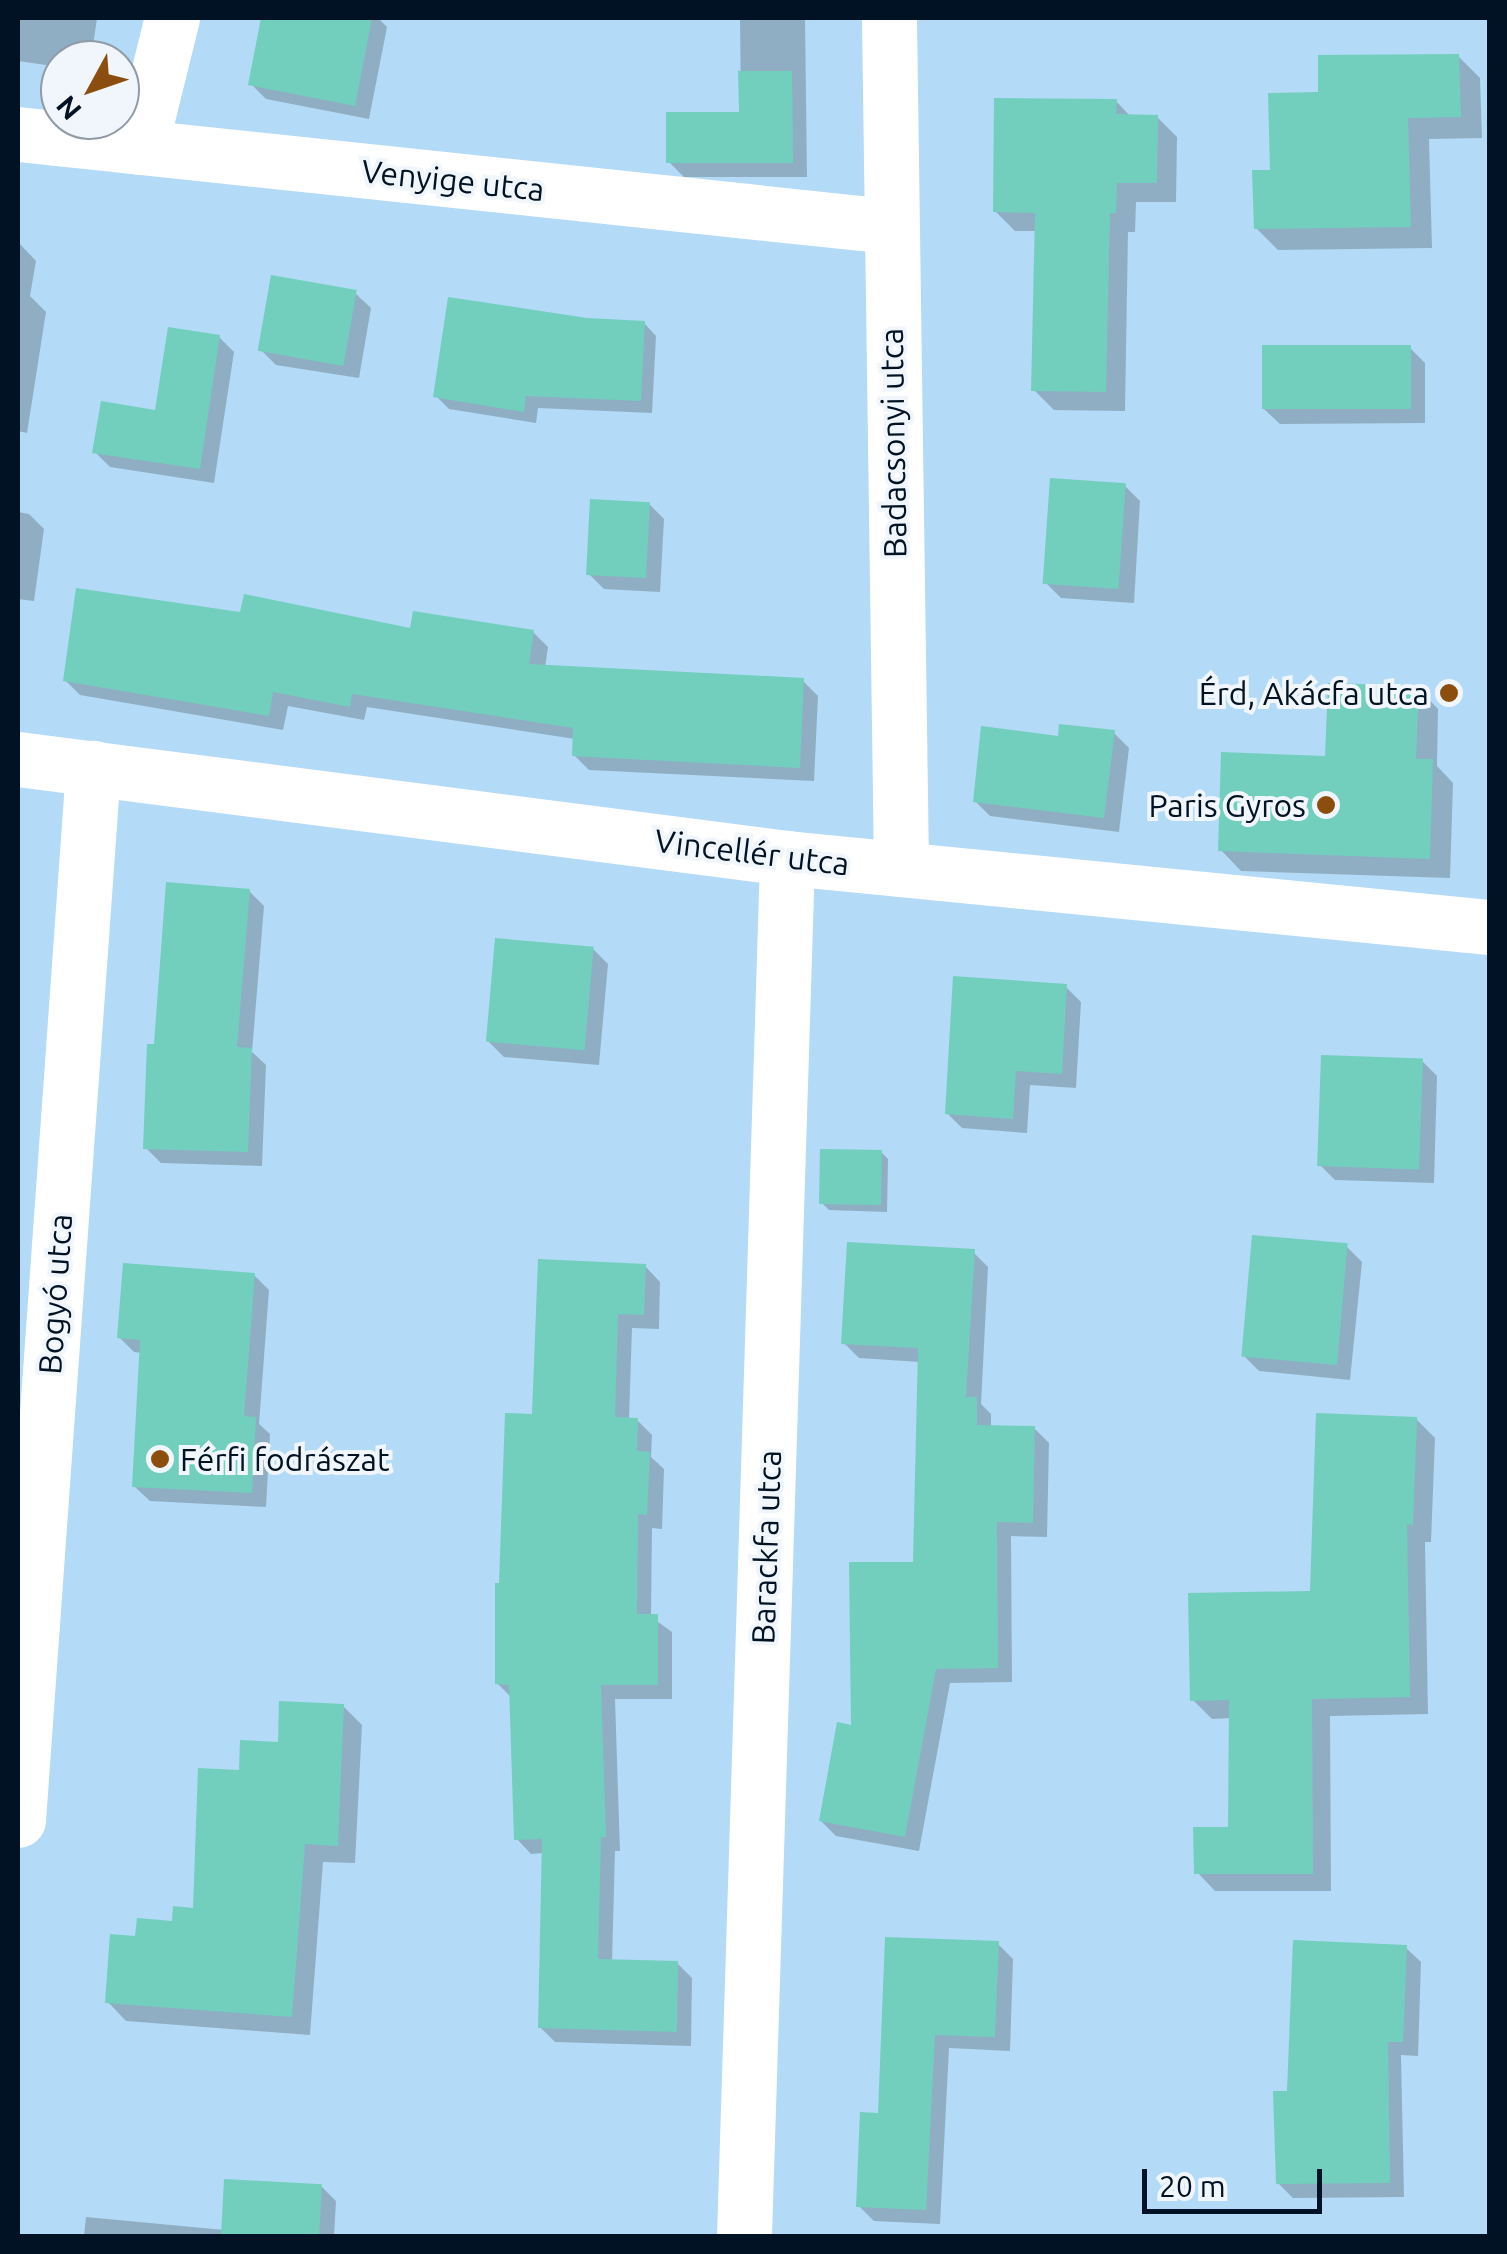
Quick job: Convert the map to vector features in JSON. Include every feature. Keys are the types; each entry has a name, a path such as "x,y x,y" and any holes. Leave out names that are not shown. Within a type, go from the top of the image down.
{"street":[{"path":"140,148 172,18"},
{"name":"Badacsonyi utca","path":"889,18 901,868"},
{"name":"Venyige utca","path":"18,134 889,226"},
{"name":"Vincellér utca","path":"18,759 788,858 1490,927"},
{"name":"Bogyó utca","path":"18,1820 93,768"},
{"name":"Barackfa utca","path":"744,2236 788,858"}],"building":[{"path":"261,18 372,18 355,106 248,85"},
{"path":"1459,54 1461,117 1408,118 1411,227 1254,229 1252,170 1270,170 1268,93 1318,92 1318,55"},
{"path":"738,71 792,71 793,163 666,163 666,112 739,112"},
{"path":"994,98 1117,99 1116,114 1158,115 1157,183 1117,183 1116,213 1110,213 1106,392 1031,391 1035,213 993,212"},
{"path":"271,275 357,290 343,366 258,351"},
{"path":"448,297 587,318 645,321 641,401 526,396 524,412 433,397"},
{"path":"168,327 220,335 200,469 92,453 101,401 155,410"},
{"path":"1262,345 1411,345 1411,409 1262,409"},
{"path":"1050,478 1126,483 1118,589 1043,584"},
{"path":"590,499 650,502 646,578 586,575"},
{"path":"76,588 240,612 244,594 410,628 413,611 534,630 529,664 804,678 800,768 572,756 573,728 352,694 350,707 273,692 269,716 63,681"},
{"name":"Paris Gyros","path":"1328,683 1419,686 1416,759 1433,759 1430,859 1218,851 1221,752 1325,756"},
{"path":"1059,724 1115,730 1104,818 973,802 981,726 1058,736"},
{"path":"166,882 250,889 237,1047 252,1048 248,1152 143,1149 147,1044 154,1044"},
{"path":"495,938 594,947 585,1050 486,1042"},
{"path":"953,976 1067,984 1062,1074 1016,1071 1013,1119 945,1114"},
{"path":"1321,1055 1423,1059 1419,1169 1317,1166"},
{"path":"820,1149 882,1150 881,1205 819,1204"},
{"path":"1252,1235 1348,1243 1337,1365 1241,1357"},
{"path":"847,1242 975,1249 966,1397 977,1397 977,1425 1035,1426 1033,1523 997,1522 998,1668 936,1669 905,1837 819,1821 837,1722 851,1725 849,1562 913,1562 918,1348 841,1344"},
{"path":"538,1259 646,1264 644,1315 618,1314 615,1417 638,1418 637,1451 650,1452 647,1515 638,1514 637,1614 658,1614 658,1685 601,1685 606,1837 601,1837 598,1959 678,1961 677,2032 538,2028 542,1839 514,1840 509,1685 495,1684 495,1583 499,1583 505,1413 532,1414"},
{"path":"123,1263 255,1273 244,1416 256,1417 252,1493 132,1487 140,1340 117,1338"},
{"path":"1316,1413 1417,1417 1413,1525 1407,1524 1410,1697 1312,1699 1313,1874 1194,1874 1193,1827 1228,1827 1229,1700 1190,1701 1188,1593 1310,1591"},
{"path":"279,1701 344,1704 338,1846 305,1844 292,2017 105,2003 110,1934 135,1936 137,1918 172,1921 173,1906 193,1908 198,1768 239,1770 240,1740 278,1742"},
{"path":"885,1937 999,1941 995,2037 935,2035 926,2210 856,2207 860,2112 878,2113"},
{"path":"1293,1940 1407,1945 1403,2042 1388,2042 1390,2183 1276,2184 1273,2091 1287,2091"},
{"path":"224,2179 322,2184 319,2236 221,2236"}],"place":[{"name":"Érd, Akácfa utca","path":"1449,693"},
{"name":"Paris Gyros","path":"1326,805"},
{"name":"Férfi fodrászat","path":"160,1459"}]}
